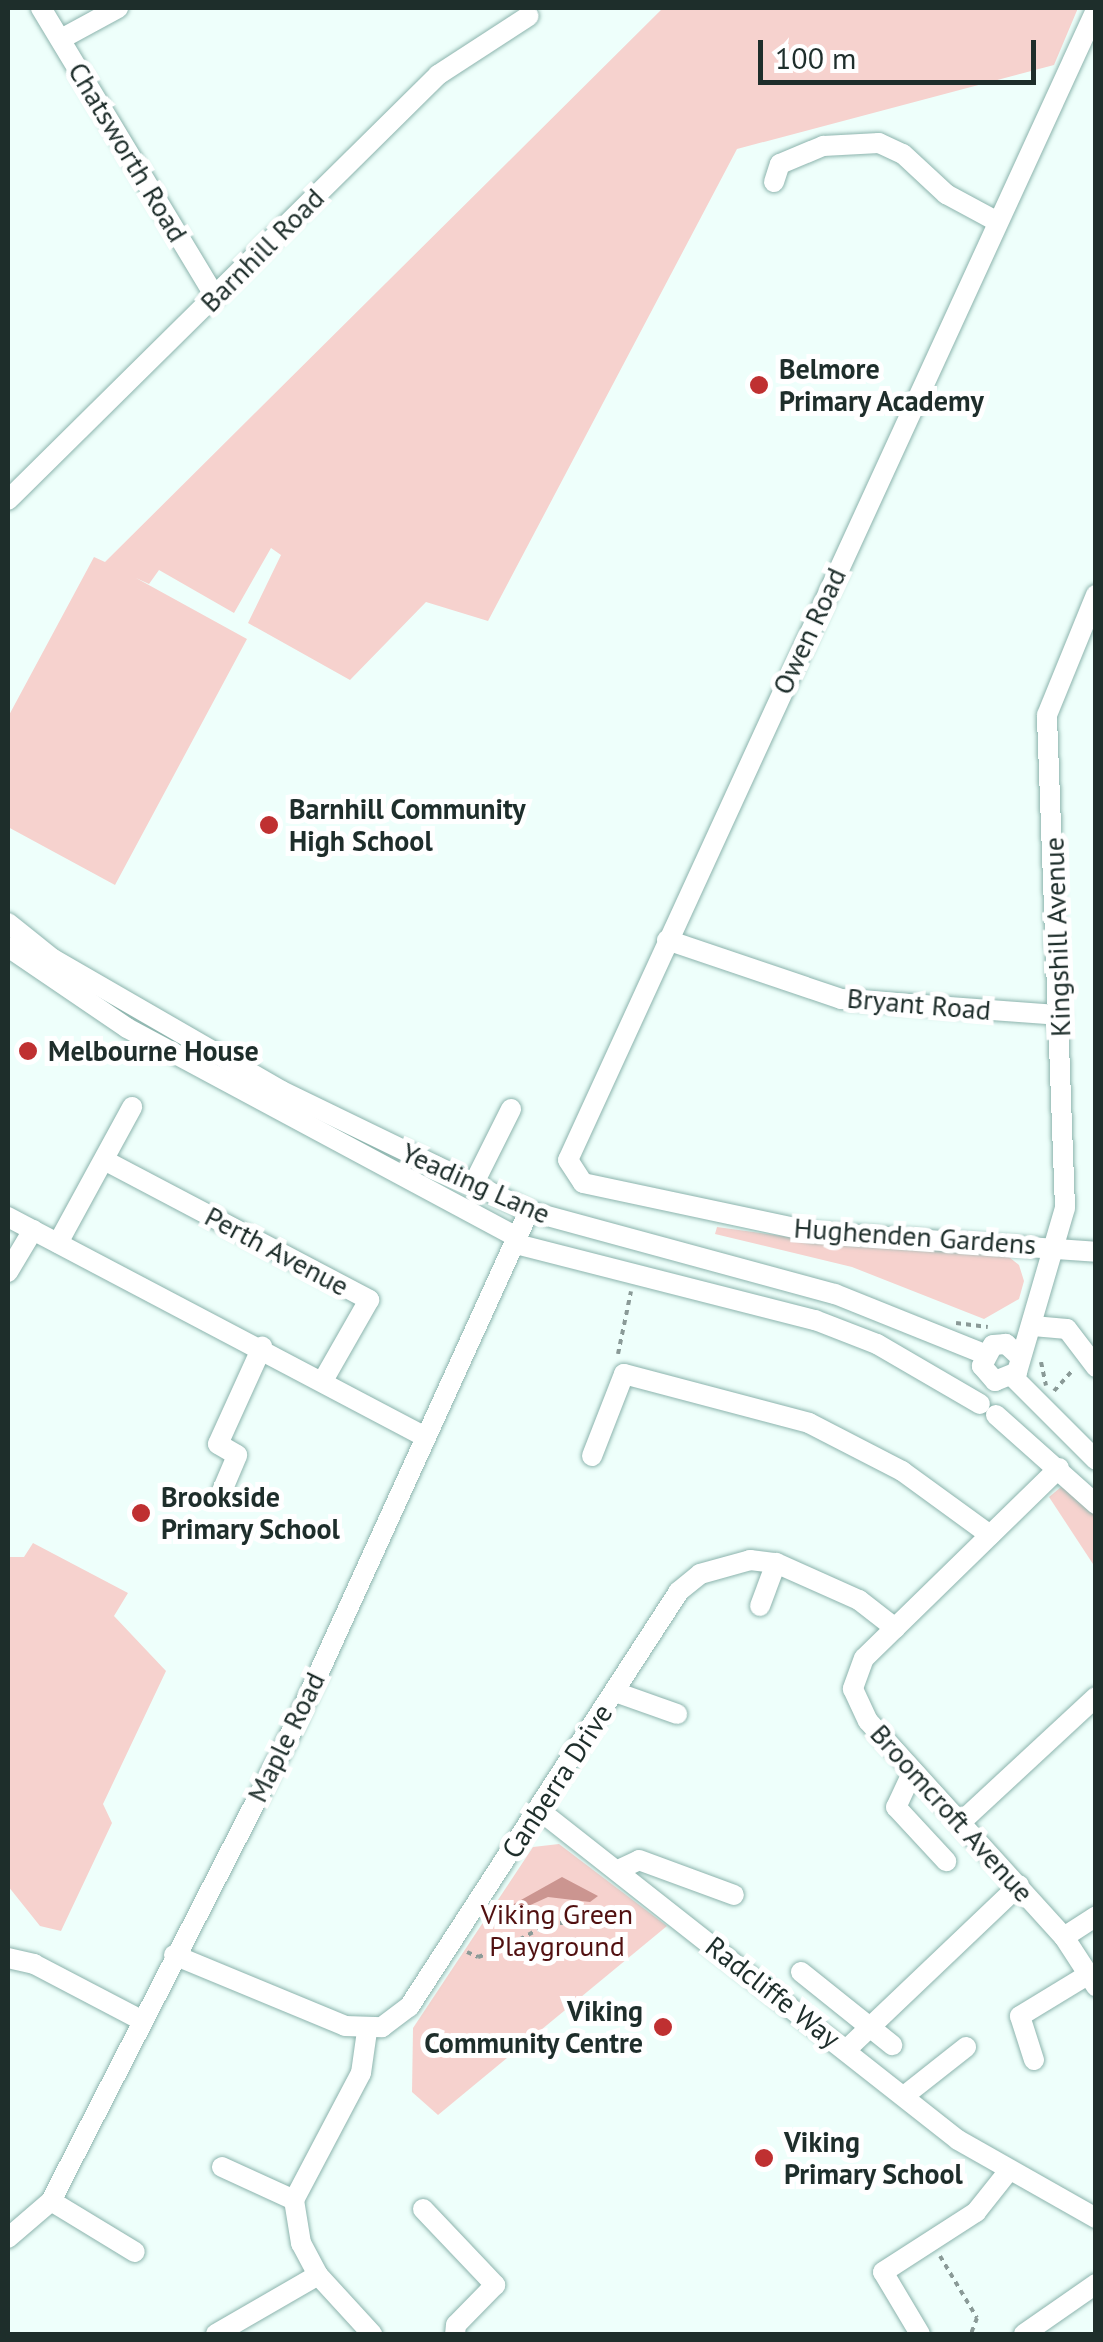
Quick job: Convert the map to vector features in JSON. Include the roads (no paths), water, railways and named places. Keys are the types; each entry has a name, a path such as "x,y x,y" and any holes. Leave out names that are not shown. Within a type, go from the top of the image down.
{"street":[{"name":"Chatsworth Road","path":"41,8 215,297"},
{"path":"60,40 118,8"},
{"name":"Owen Road","path":"655,1200 583,1183 568,1160 1096,10"},
{"name":"Barnhill Road","path":"8,500 438,75 530,16"},
{"path":"774,182 780,164 823,146 879,143 902,154 958,202 998,222"},
{"name":"Kingshill Avenue","path":"1010,1350 1033,1326 1057,1247 1065,1194 1047,715 1096,596"},
{"name":"Yeading Lane","path":"8,922 53,959 282,1092 529,1211 756,1270 890,1314 984,1354 989,1378 1010,1350 1096,1460"},
{"name":"Bryant Road","path":"666,940 840,1000 1060,1015"},
{"path":"8,946 127,1028 517,1241 635,1277 748,1300 876,1344 988,1410 1096,1504"},
{"path":"58,1243 132,1107"},
{"path":"473,1184 511,1108"},
{"name":"Perth Avenue","path":"104,1160 369,1300 324,1379"},
{"name":"Hughenden Gardens","path":"655,1200 813,1232 1096,1252"},
{"name":"Maple Road","path":"8,2238 51,2201 295,1725 529,1211"},
{"path":"8,1217 324,1379 424,1436"},
{"path":"8,1272 33,1230"},
{"name":"Kingshill Avenue","path":"1010,1350 1043,1285"},
{"path":"876,1344 890,1314"},
{"path":"1033,1326 1067,1329 1096,1367"},
{"path":"222,1491 237,1454 218,1444 262,1348"},
{"path":"984,1354 1010,1350"},
{"path":"592,1456 624,1374 809,1423 902,1471 990,1535"},
{"name":"Broomcroft Avenue","path":"1059,1468 864,1658 853,1689 868,1722 1064,1937 1092,1980"},
{"name":"Canberra Drive","path":"368,2031 399,2019 452,1946 678,1592 700,1574 750,1560 776,1563 860,1600 895,1628"},
{"path":"760,1606 776,1563"},
{"path":"615,1692 677,1714"},
{"path":"960,1822 1096,1697"},
{"path":"913,1771 896,1807 946,1861"},
{"name":"Radcliffe Way","path":"540,1810 904,2096 1007,2172 1096,2218"},
{"path":"618,1870 639,1860 734,1895"},
{"path":"846,2050 1019,1886"},
{"path":"1064,1937 1096,1916"},
{"path":"174,1955 368,2031 361,2073 294,2200 301,2243 318,2276 372,2334"},
{"path":"8,1958 34,1964 141,2020"},
{"path":"800,1972 892,2044"},
{"path":"1034,2060 1020,2016 1092,1980"},
{"path":"904,2096 966,2047"},
{"path":"222,2168 294,2200"},
{"path":"920,2334 884,2272 976,2212 1007,2172"},
{"path":"51,2201 135,2252"},
{"path":"423,2209 495,2285 456,2324 455,2334"},
{"path":"216,2334 318,2276"},
{"path":"1024,2334 1096,2284"}],"place":[{"name":"Belmore Primary Academy","path":"759,385"},
{"name":"Barnhill Community High School","path":"269,825"},
{"name":"Melbourne House","path":"28,1051"},
{"name":"Brookside Primary School","path":"141,1513"},
{"name":"Viking Community Centre","path":"663,2027"},
{"name":"Viking Primary School","path":"764,2158"}],"park label":[{"name":"Viking Green Playground","path":"557,1930"}]}
